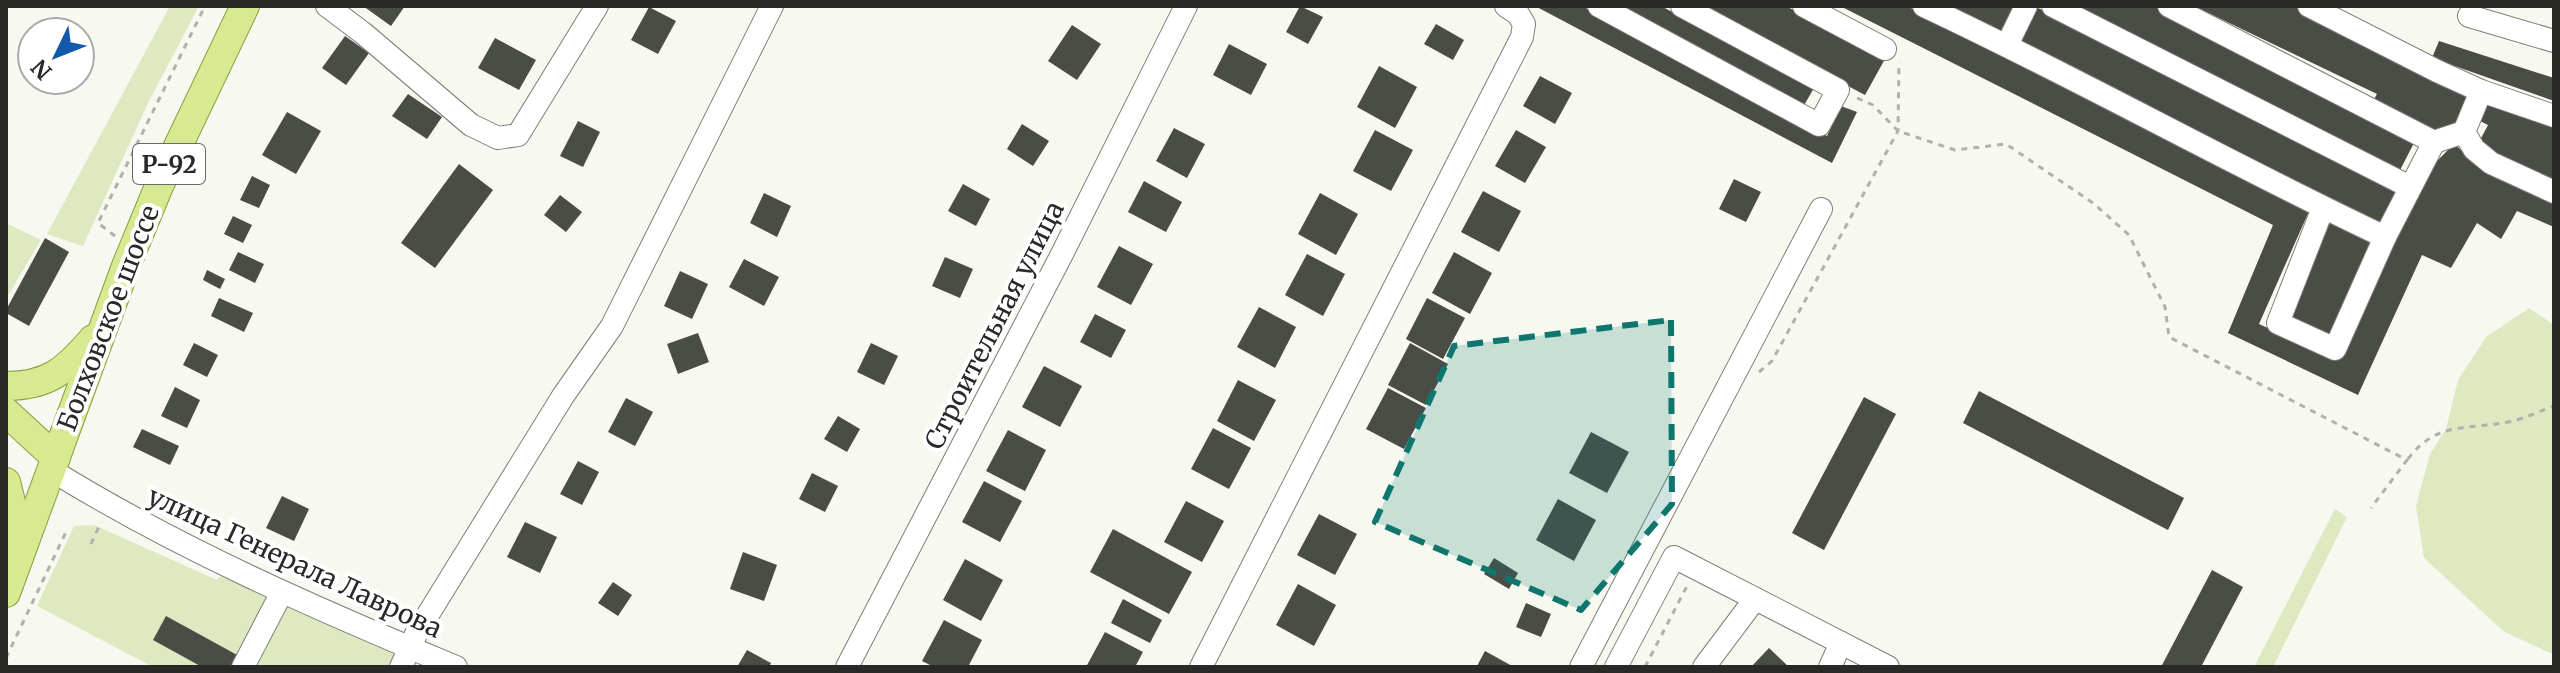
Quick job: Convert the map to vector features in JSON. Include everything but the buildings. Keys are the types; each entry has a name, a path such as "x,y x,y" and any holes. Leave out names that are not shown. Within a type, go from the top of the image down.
{"main road":[{"name":"Болховское шоссе","path":"10,577 103,326 159,186 245,6"},
{"path":"6,386 24,386 59,374 103,326"},
{"path":"6,412 54,464"},
{"path":"6,435 54,464"},
{"path":"6,482 16,522 10,577"}],"street":[{"path":"327,6 471,125 498,138 509,138 518,135 597,6"},
{"path":"405,657 563,396 612,326 772,6"},
{"name":"Строительная улица","path":"847,667 1061,256 1186,6"},
{"path":"1201,667 1522,37 1524,24 1518,14 1506,6"},
{"path":"1599,6 1819,125 1838,90 1682,6"},
{"path":"1804,6 1885,49"},
{"path":"1924,6 2385,237"},
{"path":"2007,45 2026,6"},
{"path":"2053,6 2410,187"},
{"path":"2169,6 2434,142"},
{"path":"2309,6 2481,91 2554,116"},
{"path":"2469,16 2554,41"},
{"path":"2323,208 2278,323 2335,349 2385,237 2434,142 2464,132 2481,91"},
{"path":"2464,132 2474,149 2491,163 2554,192"},
{"path":"1581,667 1821,209"},
{"name":"улица Генерала Лаврова","path":"54,464 106,514 282,592 405,657 456,667"},
{"path":"1616,667 1674,557 1888,667"},
{"path":"243,667 282,592"},
{"path":"1704,667 1755,599"},
{"path":"1830,667 1841,643"}],"path":[{"path":"115,236 98,223 205,6"},
{"path":"1727,388 1750,380 1772,361 1898,131 1898,58 1885,49"},
{"path":"1838,90 1873,105 1898,131 1955,150 2006,144 2093,203 2129,235 2165,307 2169,337 2407,460"},
{"path":"2371,508 2416,448 2446,429 2511,421 2554,406"},
{"path":"91,544 106,514"},
{"path":"6,658 66,532"},
{"path":"1645,667 1696,569"}],"highlighted area":[{"path":"1671,320 1672,504 1581,610 1375,522 1454,346"}],"green space":[{"path":"170,6 199,6 148,103 83,246 47,234"},
{"path":"6,223 41,240 6,299"},
{"path":"2529,308 2554,325 2554,655 2503,631 2424,558 2416,506 2430,454 2446,429 2458,380 2486,337"},
{"path":"2335,509 2347,517 2273,667 2254,667"},
{"path":"94,525 217,580 220,576 394,649 395,667 153,667 37,606 74,526"}]}
